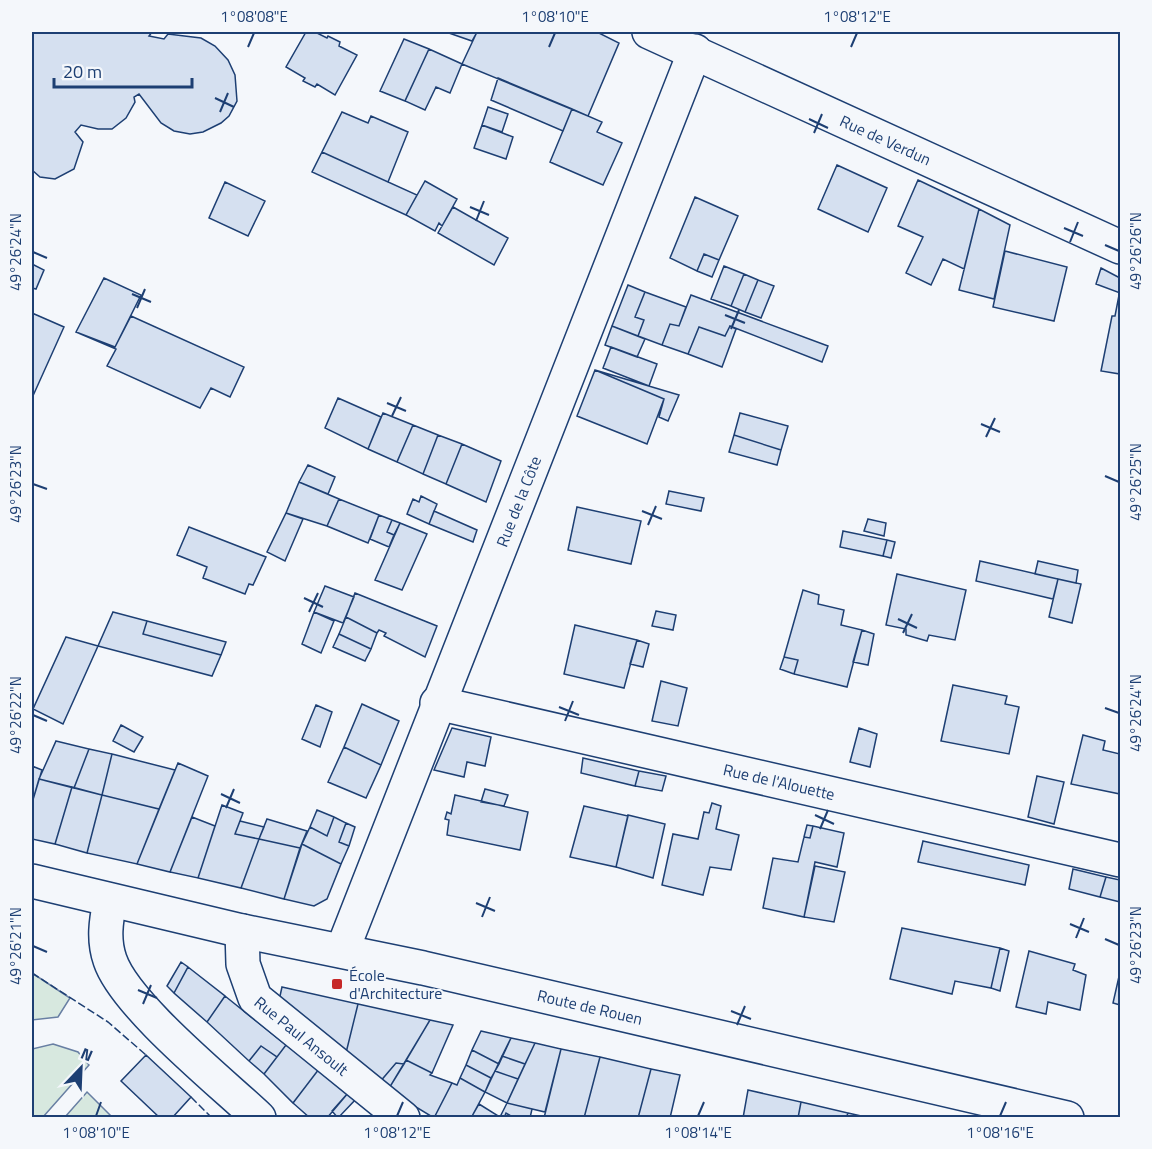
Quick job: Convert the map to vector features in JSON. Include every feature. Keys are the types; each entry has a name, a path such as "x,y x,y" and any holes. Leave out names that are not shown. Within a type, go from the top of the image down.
{"street":[{"name":"Rue de Verdun","path":"650,32 688,41 1120,247"},
{"name":"Rue de la Côte","path":"342,951 688,41"},
{"name":"Rue de l'Alouette","path":"437,703 1120,860"},
{"name":"Route de Rouen","path":"32,881 110,901 342,951 1066,1118"},
{"path":"110,901 105,929 107,949 110,962 123,985 142,1008 258,1118"},
{"name":"Rue Paul Ansoult","path":"242,931 243,964 255,998 403,1118"}],"shaded area":[{"path":"32,973 70,998 58,1017 32,1020"},
{"path":"53,1044 78,1052 89,1065 43,1117 32,1117 32,1049"},
{"path":"87,1092 112,1117 65,1117"}],"building":[{"path":"32,32 152,32 149,36 164,39 168,34 201,38 215,46 228,60 235,75 237,101 229,116 221,123 203,132 190,134 174,131 161,123 139,94 134,97 135,102 126,118 112,129 81,125 75,132 83,142 74,169 55,179 40,177 32,170"},
{"path":"306,32 315,32 327,38 328,36 340,42 339,46 357,55 335,95 317,84 315,87 303,81 305,78 286,67"},
{"path":"446,32 477,32 472,41"},
{"path":"477,32 597,32 619,43 588,116 462,64"},
{"path":"404,39 429,49 405,101 380,91"},
{"path":"429,49 462,64 450,93 436,87 425,110 405,101"},
{"path":"498,78 572,109 563,131 491,100"},
{"path":"488,107 508,114 502,132 482,125"},
{"path":"572,109 602,122 597,132 622,143 603,185 550,162"},
{"path":"342,112 368,123 371,116 408,132 388,182 322,152"},
{"path":"482,125 513,137 506,159 474,148"},
{"path":"322,152 417,195 406,215 312,172"},
{"path":"837,165 887,188 868,232 818,209"},
{"path":"918,180 979,209 964,269 943,259 931,285 906,273 923,237 898,226"},
{"path":"425,181 457,199 442,226 439,223 435,231 406,215"},
{"path":"225,182 265,201 248,236 209,218"},
{"path":"695,197 738,216 719,260 704,254 697,271 670,258"},
{"path":"453,207 508,238 494,265 438,233"},
{"path":"979,209 1010,225 994,299 959,290"},
{"path":"1005,251 1067,267 1054,321 993,307"},
{"path":"704,254 719,260 712,277 697,271"},
{"path":"32,264 44,270 36,289 32,288"},
{"path":"724,266 744,274 731,306 711,299"},
{"path":"1101,268 1120,278 1120,293 1096,284"},
{"path":"744,274 758,280 745,312 731,306"},
{"path":"104,278 141,295 115,347 76,332"},
{"path":"758,280 774,286 761,318 745,312"},
{"path":"628,285 645,292 635,317 644,320 638,336 612,326"},
{"path":"1120,290 1120,374 1101,371 1112,316 1115,316"},
{"path":"645,292 686,307 679,326 670,324 662,345 638,336 644,320 635,317"},
{"path":"691,295 828,346 822,362 730,326 725,336 699,327 688,354 662,345 670,324 679,326"},
{"path":"32,313 64,327 32,398"},
{"path":"131,316 244,367 230,397 211,388 200,408 107,366 116,349 76,332 115,347"},
{"path":"612,326 645,339 637,357 605,345"},
{"path":"730,326 736,329 722,367 688,354 699,327 725,336"},
{"path":"611,347 657,364 649,386 603,368"},
{"path":"595,370 679,395 668,421 659,417 664,399"},
{"path":"595,370 664,399 647,444 577,416"},
{"path":"338,398 381,417 368,449 325,428"},
{"path":"383,413 413,425 397,462 368,449"},
{"path":"740,413 788,426 781,450 734,435"},
{"path":"413,425 438,435 423,474 397,462"},
{"path":"438,435 462,444 446,484 423,474"},
{"path":"734,435 781,450 777,465 729,452"},
{"path":"462,444 501,461 486,502 446,484"},
{"path":"308,465 335,477 328,494 299,482"},
{"path":"299,482 339,499 327,526 286,513"},
{"path":"669,491 704,498 701,511 666,504"},
{"path":"421,496 437,504 429,524 407,514 413,499 419,502"},
{"path":"339,499 379,515 368,543 327,526"},
{"path":"577,507 641,521 631,564 568,550"},
{"path":"434,511 477,530 473,542 429,524"},
{"path":"286,513 303,519 285,561 267,552"},
{"path":"379,515 392,520 387,532 394,535 389,547 370,539"},
{"path":"868,519 886,523 884,536 864,531"},
{"path":"392,520 400,523 394,535 387,532"},
{"path":"400,523 427,534 402,590 375,580"},
{"path":"189,527 266,557 253,585 249,584 245,594 203,578 207,567 177,555"},
{"path":"843,531 887,540 883,556 840,547"},
{"path":"887,540 895,542 891,558 883,556"},
{"path":"980,561 1058,579 1053,599 976,581"},
{"path":"1038,561 1078,570 1076,583 1035,574"},
{"path":"897,574 966,590 955,640 929,635 927,641 906,635 906,629 886,625"},
{"path":"1058,579 1081,584 1072,623 1049,617"},
{"path":"325,586 354,597 343,623 314,612"},
{"path":"803,590 819,595 818,604 844,610 841,625 862,630 847,687 794,674 798,660 784,657"},
{"path":"355,593 437,626 425,657 384,636 386,633 379,630 377,633 346,617"},
{"path":"656,611 676,615 673,630 652,626"},
{"path":"113,612 147,621 143,634 221,655 212,676 98,646"},
{"path":"314,612 334,621 321,653 302,644"},
{"path":"346,617 377,633 371,649 339,634"},
{"path":"147,621 226,642 221,655 143,634"},
{"path":"575,625 637,640 624,688 564,674"},
{"path":"862,630 874,634 868,665 853,662"},
{"path":"339,634 371,649 365,661 333,647"},
{"path":"66,637 98,646 63,724 33,709"},
{"path":"637,640 649,644 643,667 630,664"},
{"path":"784,657 798,660 794,674 780,669"},
{"path":"661,681 687,688 678,726 652,721"},
{"path":"953,685 1007,696 1005,704 1019,707 1009,754 941,741"},
{"path":"362,704 399,721 381,765 344,747"},
{"path":"316,705 332,712 320,747 302,739"},
{"path":"121,725 143,737 134,752 113,741"},
{"path":"452,728 491,737 485,766 467,762 464,777 434,770"},
{"path":"859,728 877,734 870,767 850,762"},
{"path":"1083,735 1105,741 1103,750 1120,754 1120,794 1071,784"},
{"path":"56,741 89,749 74,788 39,779"},
{"path":"344,747 381,765 366,798 328,782"},
{"path":"89,749 112,754 102,795 74,788"},
{"path":"112,754 175,770 159,809 102,795"},
{"path":"583,758 639,771 635,786 581,773"},
{"path":"178,763 208,776 170,872 137,864"},
{"path":"32,766 42,770 32,803"},
{"path":"639,771 666,776 662,791 635,786"},
{"path":"1037,776 1064,782 1054,824 1028,817"},
{"path":"39,779 72,787 55,844 32,839 32,803"},
{"path":"72,787 102,795 87,853 55,844"},
{"path":"485,789 508,795 504,806 481,802"},
{"path":"102,795 159,809 137,864 87,853"},
{"path":"455,795 528,812 520,850 447,835 449,820 445,819 447,812 451,814"},
{"path":"712,803 721,806 716,829 739,835 731,870 710,867 703,895 662,885 673,834 698,839 704,812 709,813"},
{"path":"222,805 243,813 235,834 259,839 241,888 198,878"},
{"path":"584,806 628,816 616,867 570,857"},
{"path":"317,810 334,817 327,836 310,827"},
{"path":"628,815 665,824 653,878 616,867"},
{"path":"192,817 215,826 198,878 170,872"},
{"path":"334,817 346,823 339,842 349,846 341,864 302,844 310,827 327,836"},
{"path":"267,819 307,831 300,848 259,839"},
{"path":"240,821 264,827 259,839 235,834"},
{"path":"346,823 355,827 349,846 339,842"},
{"path":"807,825 813,826 810,838 804,837"},
{"path":"813,826 844,833 837,867 815,862 804,917 763,908 773,858 798,862 804,837 810,838"},
{"path":"259,839 300,848 284,899 241,888"},
{"path":"923,841 1029,865 1025,885 918,862"},
{"path":"302,844 341,864 327,899 314,906 284,899"},
{"path":"815,866 845,872 834,922 804,917"},
{"path":"1073,869 1106,877 1100,897 1069,889"},
{"path":"1106,877 1120,880 1120,902 1100,897"},
{"path":"902,928 1000,948 991,988 955,981 952,994 890,979"},
{"path":"1000,948 1009,951 1000,991 991,988"},
{"path":"1029,951 1075,964 1073,970 1086,975 1080,1010 1048,1002 1046,1014 1016,1007"},
{"path":"181,962 188,967 174,993 167,986"},
{"path":"188,967 225,996 207,1022 174,993"},
{"path":"1120,972 1120,1005 1113,1003"},
{"path":"282,987 358,1004 345,1057 278,1005"},
{"path":"225,996 286,1045 277,1057 261,1046 249,1061 207,1022"},
{"path":"358,1004 430,1020 404,1064 396,1063 379,1083 345,1057"},
{"path":"430,1020 453,1025 432,1073 406,1060"},
{"path":"481,1031 511,1038 499,1064 472,1050"},
{"path":"511,1038 535,1043 525,1064 502,1056"},
{"path":"535,1043 561,1049 545,1112 507,1103"},
{"path":"286,1045 319,1069 293,1103 264,1074"},
{"path":"261,1046 277,1057 264,1074 249,1061"},
{"path":"561,1049 600,1057 584,1118 544,1118"},
{"path":"472,1050 499,1064 491,1078 466,1065"},
{"path":"146,1055 191,1097 172,1118 160,1118 121,1081"},
{"path":"502,1056 525,1064 518,1079 495,1071"},
{"path":"600,1057 651,1069 638,1118 584,1118"},
{"path":"406,1060 432,1073 430,1075 452,1083 434,1118 388,1090"},
{"path":"396,1063 404,1064 388,1090 379,1083"},
{"path":"466,1065 491,1078 485,1092 460,1078"},
{"path":"319,1069 348,1093 327,1118 310,1118 293,1103"},
{"path":"651,1069 680,1075 670,1118 638,1118"},
{"path":"495,1071 518,1079 507,1103 485,1092"},
{"path":"460,1078 485,1092 471,1118 434,1118 452,1083 457,1085"},
{"path":"748,1090 801,1102 798,1118 743,1118"},
{"path":"348,1093 356,1099 338,1118 332,1111"},
{"path":"801,1102 848,1113 846,1118 798,1118"},
{"path":"507,1103 532,1109 530,1118 514,1118 506,1113 504,1118 500,1117"},
{"path":"479,1104 500,1117 501,1118 471,1118"},
{"path":"848,1113 870,1118 846,1118"}],"fence":[{"path":"32,973 108,1022 146,1055"},
{"path":"191,1097 212,1118"}],"place":[{"name":"École d'Architecture","path":"337,984"}]}
